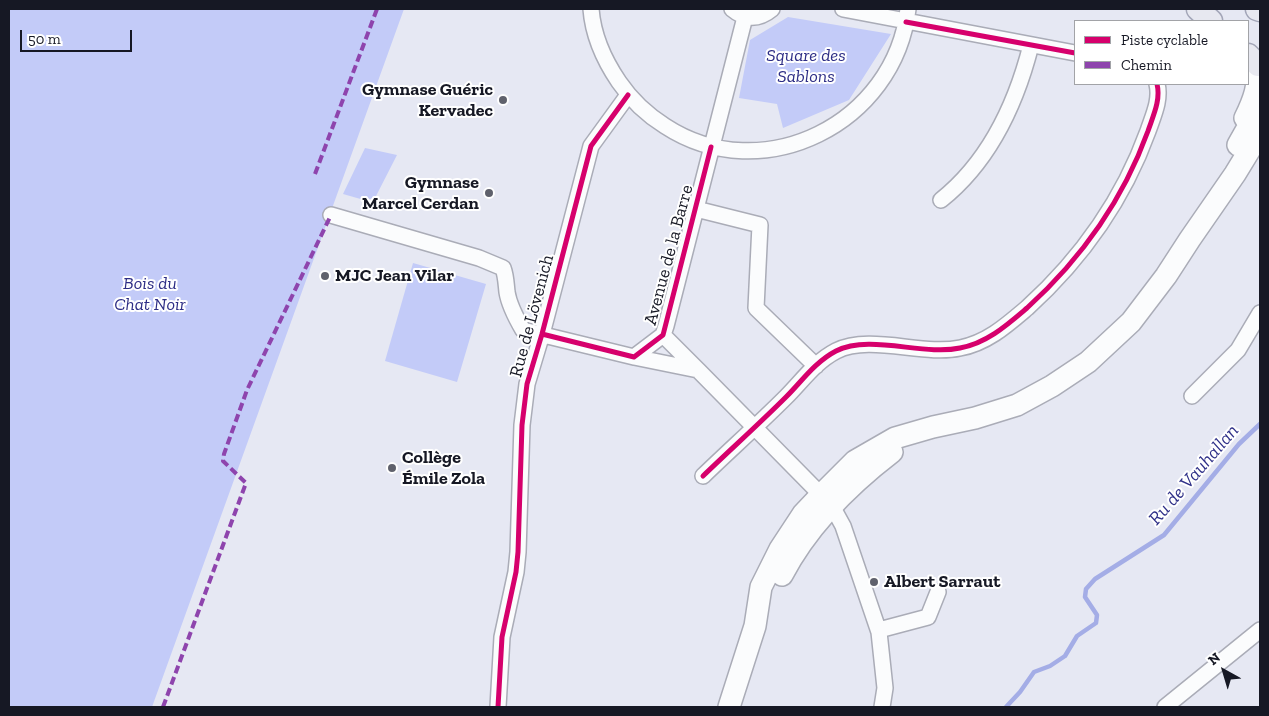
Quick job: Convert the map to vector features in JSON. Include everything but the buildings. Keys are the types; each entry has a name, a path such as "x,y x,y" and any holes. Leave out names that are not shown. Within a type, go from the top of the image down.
{"main road":[{"path":"1198,9 1210,20"},
{"path":"1237,147 1238,132 1255,100 1259,79 1255,62"},
{"path":"1190,239 1260,106"},
{"path":"729,707 755,626 790,558 826,500 852,485 892,452 933,427 975,418 1017,405 1052,386 1088,362 1131,322 1166,276 1235,174 1260,133"}],"street":[{"path":"591,9 601,51 609,68 628,96 648,115 676,133 712,147 735,150 763,150 787,146 815,137 838,124 857,109 878,85 891,65 903,36 907,15"},
{"path":"732,9 745,17 759,17 772,9"},
{"path":"842,9 907,15 1031,45 1074,52"},
{"name":"Avenue de la Barre","path":"634,357 663,335 745,17"},
{"path":"941,200 971,171 1000,130 1022,78 1031,45"},
{"path":"703,476 816,366 837,351 854,346 868,345 942,350 959,348 975,344 1006,326 1061,274 1080,253 1107,215 1134,167 1145,140 1158,104 1157,85"},
{"name":"Rue de Lövenich","path":"498,707 502,637 516,572 518,552 522,425 527,384 542,334 591,146 628,96"},
{"path":"696,209 760,225 756,308 816,366"},
{"path":"331,215 479,258 503,268 514,314 522,330 634,357 698,370"},
{"path":"1192,396 1238,350 1260,313"},
{"name":"Avenue de la Barre","path":"663,335 826,500 843,526 879,630 885,688 882,707"},
{"path":"879,630 928,617 938,592"},
{"path":"1165,707 1260,630"}],"green space":[{"name":"Bois du Chat Noir","path":"9,9 404,9 152,707 9,707"},
{"name":"Square des Sablons","path":"788,17 891,34 849,100 783,128 777,104 739,98 750,40"},
{"path":"365,148 397,155 375,198 364,200 343,194"},
{"path":"413,263 486,284 457,382 385,361"}],"waterway":[{"name":"Ru de Vauhallan","path":"1006,707 1020,692 1034,672 1050,666 1065,656 1077,636 1096,623 1097,615 1085,597 1086,589 1095,579 1164,535 1239,444 1260,424"}],"marked path":[{"path":"315,174 377,9"},
{"path":"163,707 246,483 223,461 224,454 247,390 331,215"}],"cycle path":[{"path":"906,22 1074,53"},
{"path":"703,476 828,355 850,346 865,344 945,350 970,346 988,338 1027,308 1047,289 1082,249 1113,204 1138,156 1148,131 1157,102 1157,85"},
{"path":"498,707 502,637 516,572 518,552 522,425 527,384 542,334 591,146 628,95"},
{"path":"542,334 634,357 663,335 711,147"}],"place":[{"name":"Gymnase Guéric Kervadec","path":"503,100"},
{"name":"Gymnase Marcel Cerdan","path":"489,193"},
{"name":"MJC Jean Vilar","path":"325,276"},
{"name":"Collège Émile Zola","path":"392,468"},
{"name":"Albert Sarraut","path":"874,582"}]}
